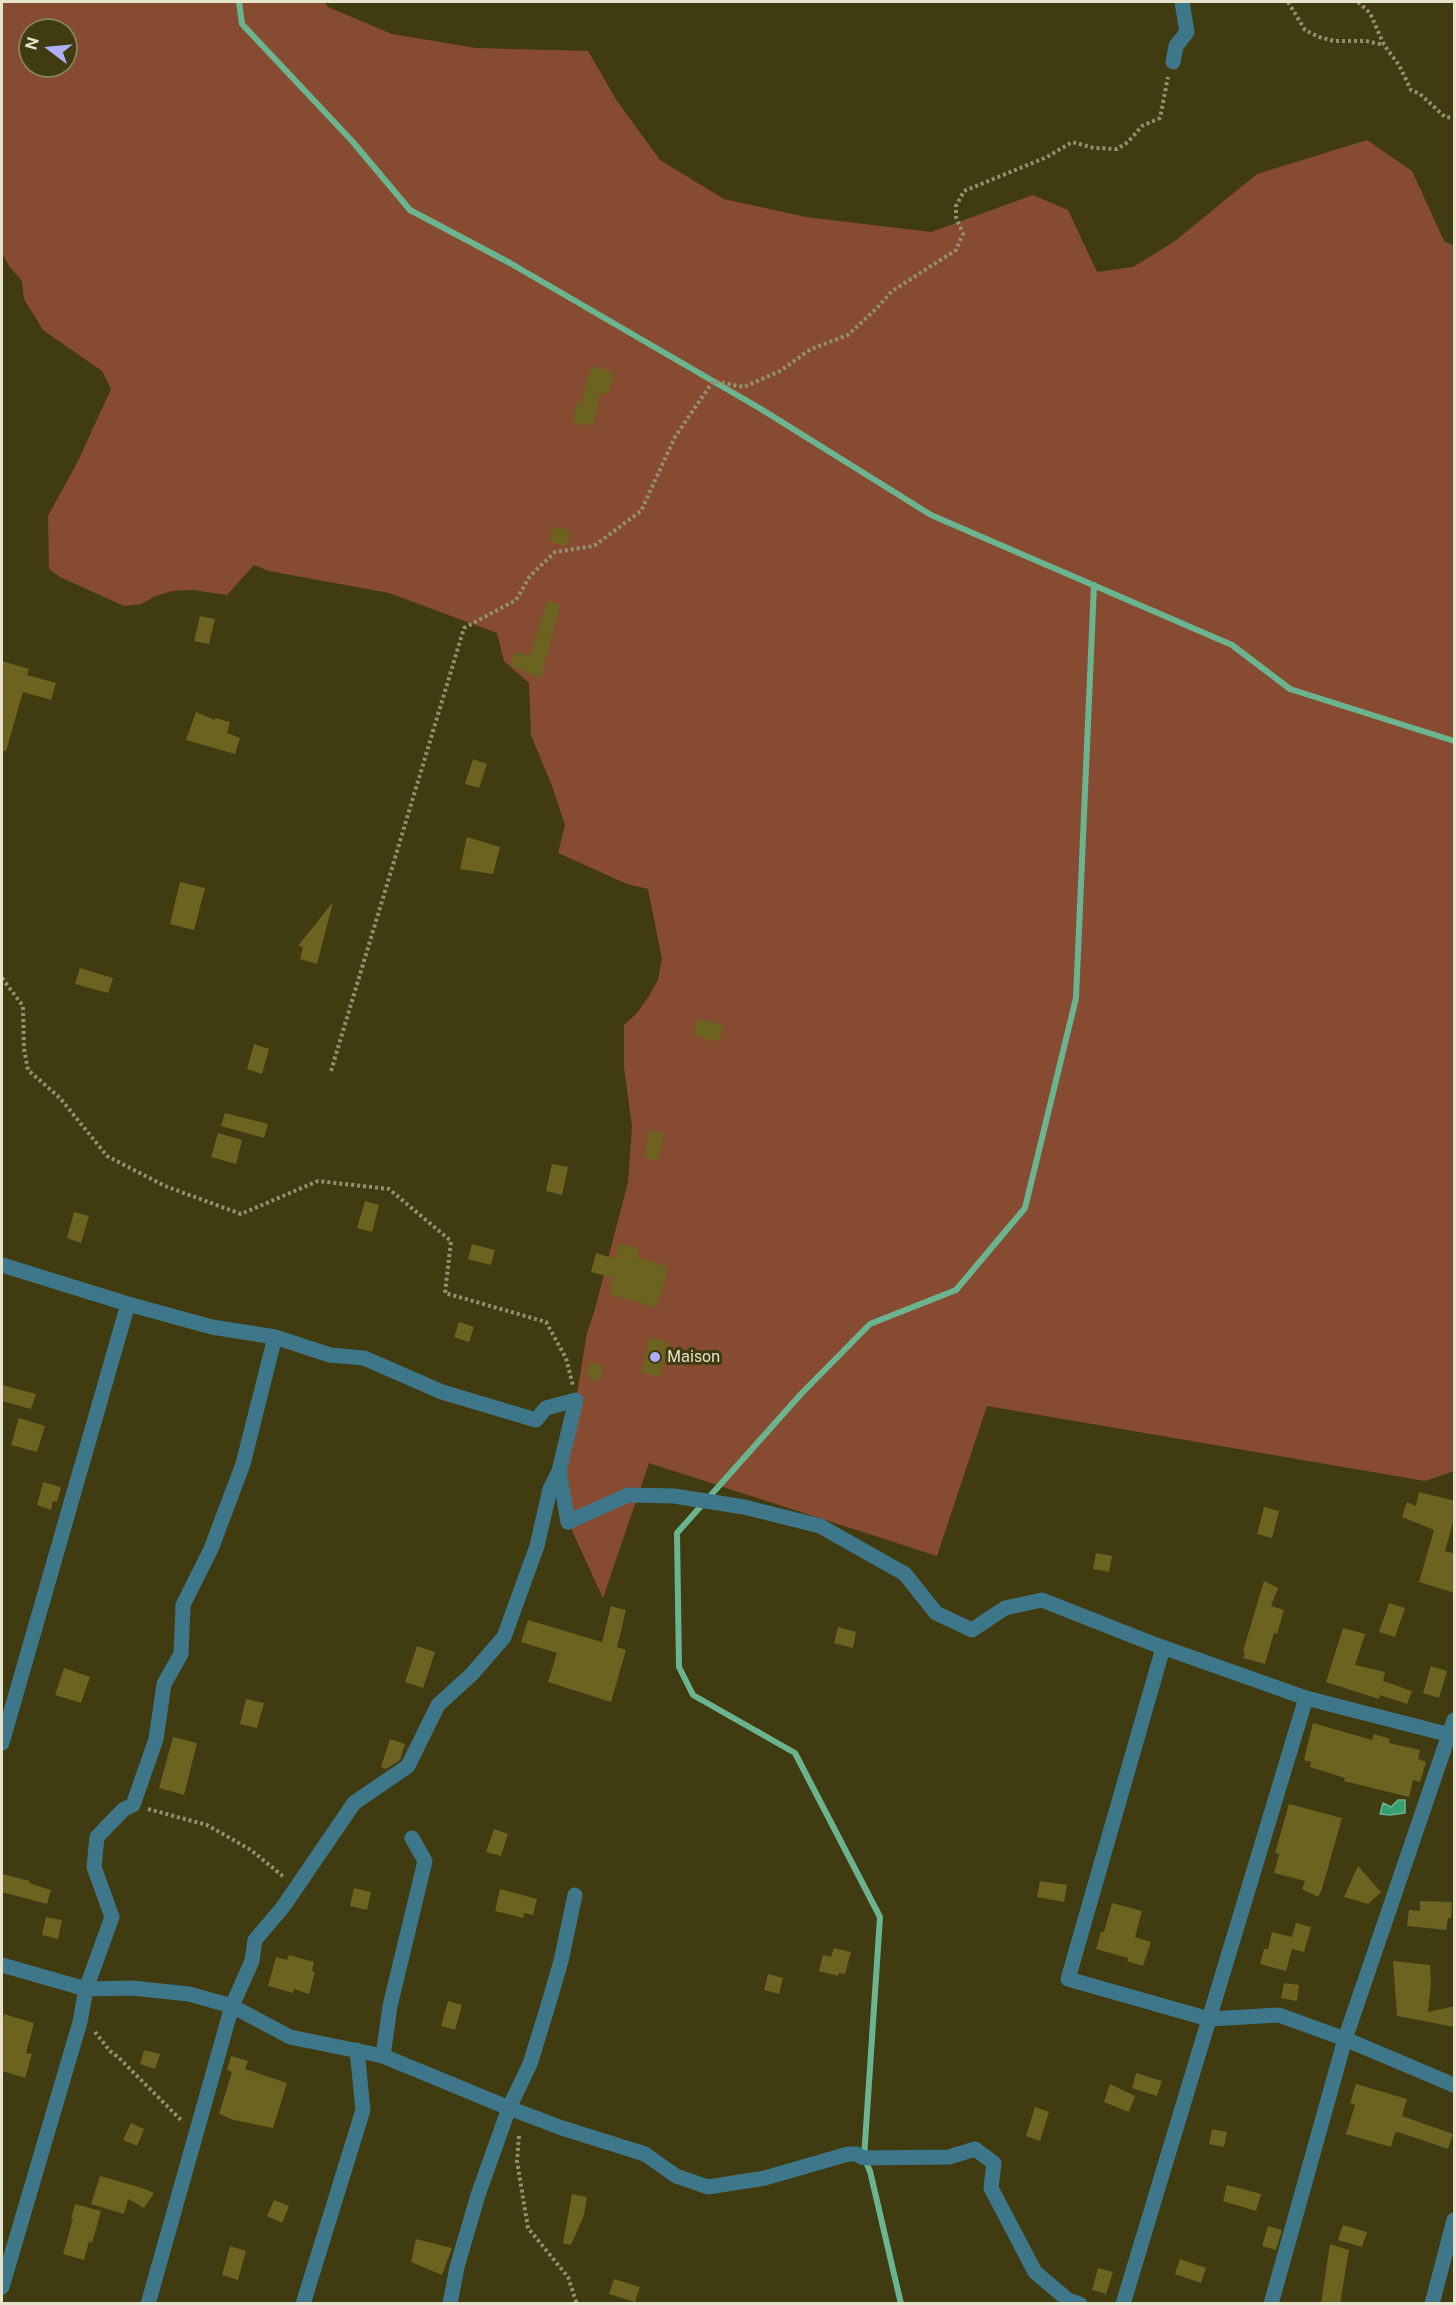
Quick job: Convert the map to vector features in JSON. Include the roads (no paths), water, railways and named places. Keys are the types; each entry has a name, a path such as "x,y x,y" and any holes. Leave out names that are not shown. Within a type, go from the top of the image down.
{"street":[{"path":"1173,62 1176,46 1187,32 1182,2"},
{"path":"2,1265 212,1327 274,1337 330,1355 364,1358 442,1392 536,1420 546,1408 576,1400 559,1471 550,1489 537,1546 504,1637 472,1674 438,1705 408,1766 354,1803 284,1907 255,1940 252,1961 232,2006 148,2304"},
{"path":"2,1743 128,1304"},
{"path":"2,2287 80,2022 86,1989 112,1917 94,1867 97,1837 124,1809 133,1805 156,1739 164,1684 182,1654 183,1605 212,1550 243,1464 274,1337"},
{"path":"559,1471 568,1522 628,1495 674,1496 744,1507 820,1526 904,1574 936,1613 972,1630 1005,1608 1042,1600 1163,1648 1305,1698 1453,1730 1345,2039 1271,2304"},
{"path":"1163,1648 1068,1979 1209,2019 1279,2015 1345,2039 1455,2085"},
{"path":"1123,2304 1305,1698"},
{"path":"383,2056 390,2006 425,1861 412,1838"},
{"path":"450,2304 457,2266 478,2195 509,2108 530,2064 547,2009 561,1961 575,1895"},
{"path":"2,1965 86,1989 132,1988 189,1994 232,2006 290,2037 383,2056 562,2128 645,2154 676,2176 708,2187 765,2178 848,2154 856,2154 864,2158 949,2157 975,2149 994,2163 991,2187 1035,2272 1068,2300 1080,2304"},
{"path":"303,2304 363,2110 357,2050"},
{"path":"1432,2304 1455,2220"}],"waterway":[{"path":"239,2 242,24 353,142 410,210 510,263 761,409 931,515 1232,645 1290,689 1454,741"},
{"path":"901,2304 870,2171 864,2158 880,1917 795,1753 693,1695 679,1667 677,1533 801,1394 870,1324 956,1290 1025,1208 1076,998 1094,585"}],"place":[{"name":"Maison","path":"655,1357"}]}
